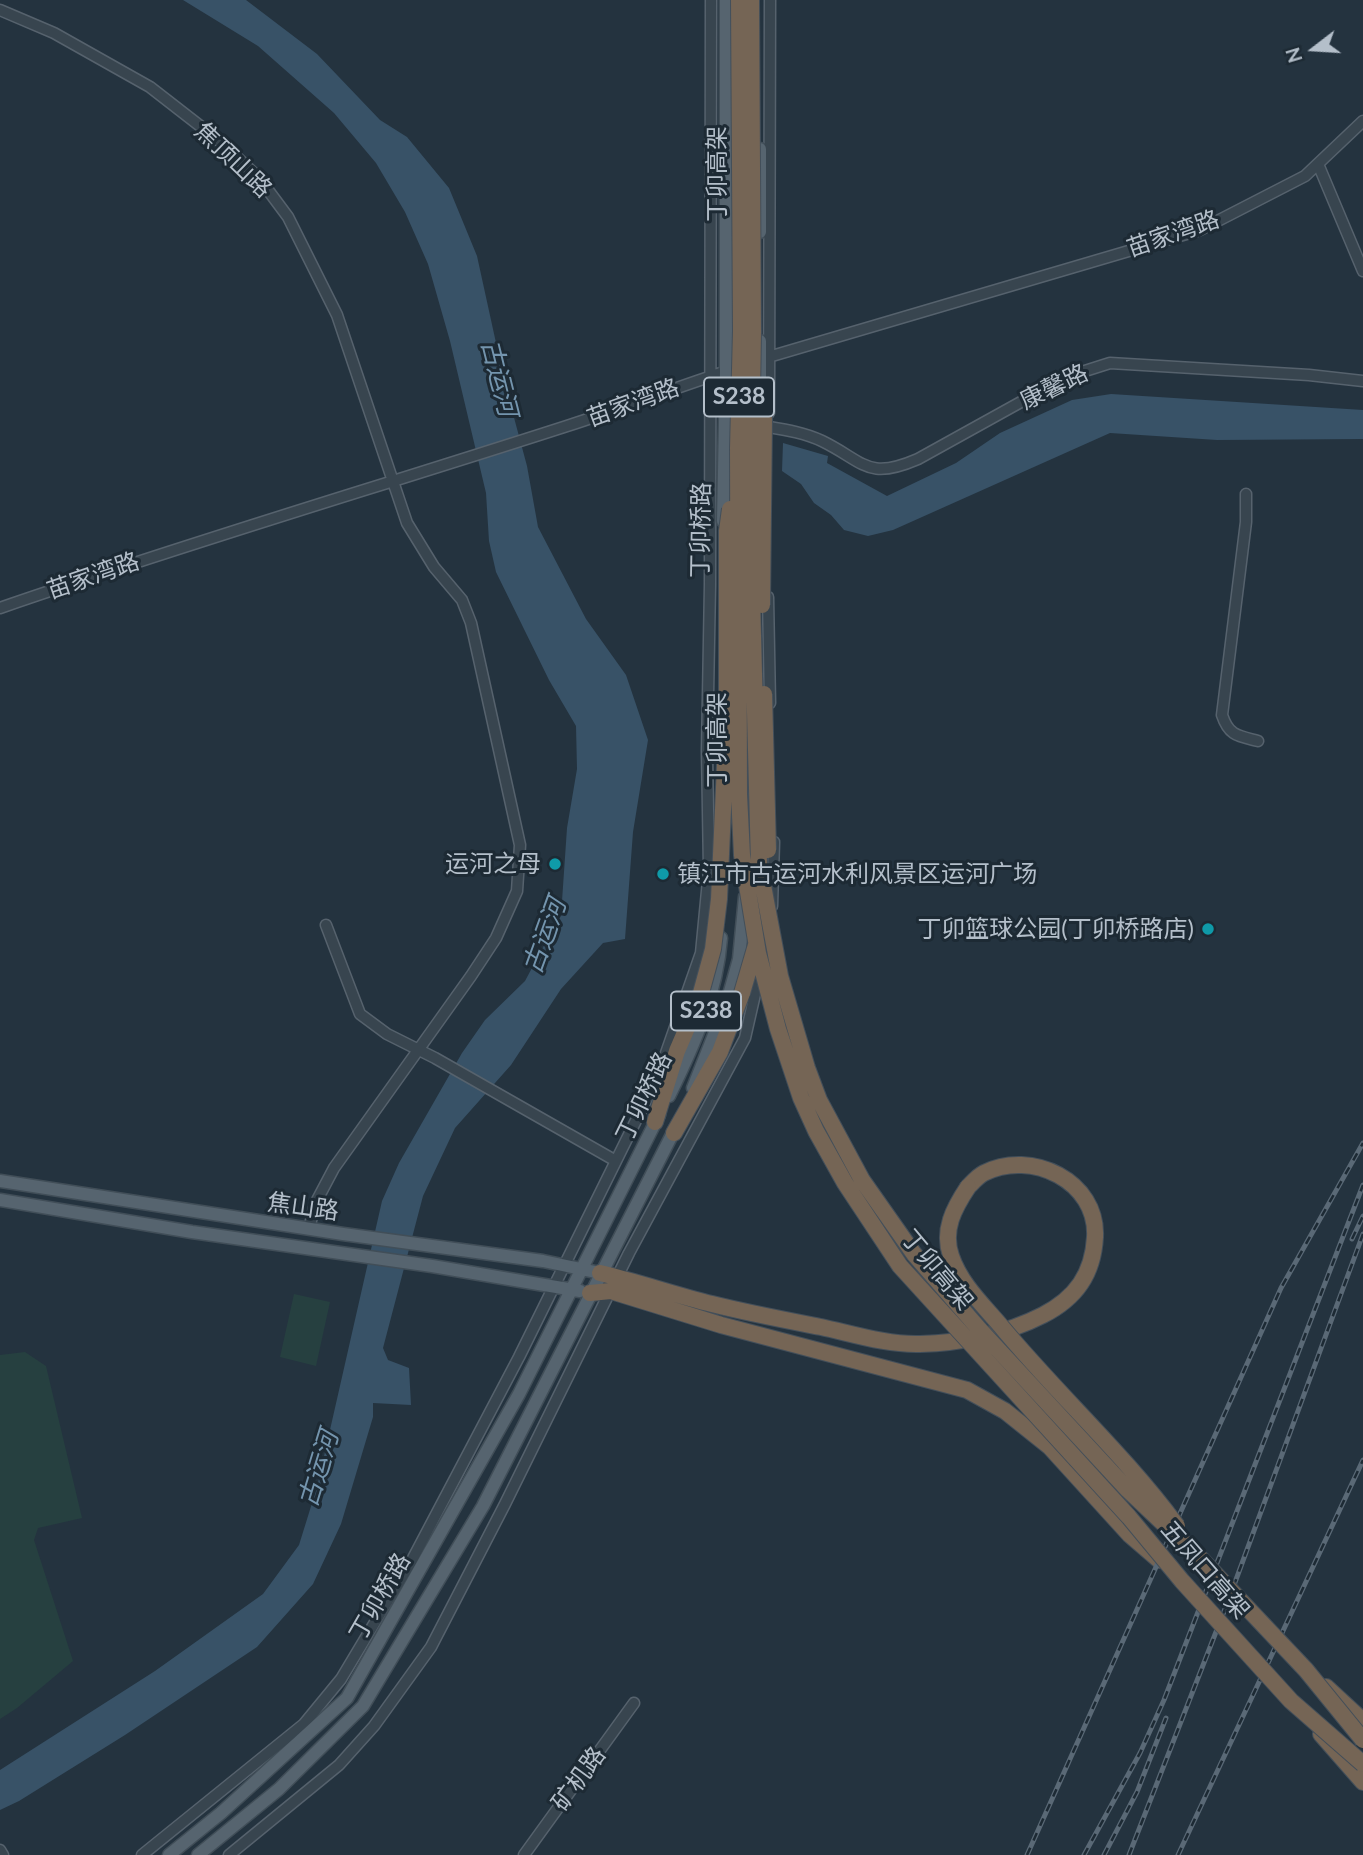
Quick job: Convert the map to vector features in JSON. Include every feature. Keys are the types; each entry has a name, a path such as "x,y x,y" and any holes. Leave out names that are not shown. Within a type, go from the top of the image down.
{"highway":[{"name":"丁卯高架","path":"739,0 741,331 738,448 747,792 773,943 796,1035 819,1100 862,1180 914,1254 1035,1390"},
{"name":"丁卯高架","path":"751,0 753,332 747,792 742,855 758,953 789,1064 816,1131 870,1224 900,1266 1020,1399"},
{"path":"674,1133 720,1052 757,942 768,882 763,656 764,419 753,332"},
{"path":"655,1122 677,1051 699,1000 713,949 719,899 727,720 727,531 738,448"},
{"path":"590,1293 615,1284 881,1340 919,1344 964,1339 1018,1326 1056,1308 1074,1294 1087,1275 1094,1253 1095,1229 1089,1207 1077,1188 1062,1176 1042,1167 1019,1164 1001,1167 983,1174 968,1186 953,1209 948,1229 950,1254 961,1279 1021,1351 1150,1489 1201,1559"},
{"path":"600,1273 615,1284 721,1325 967,1390 1005,1411 1050,1447 1130,1535 1182,1581"},
{"name":"五凤口高架","path":"1035,1390 1128,1490 1201,1559 1306,1670 1363,1740"},
{"name":"五凤口高架","path":"1020,1399 1129,1517 1182,1581 1291,1701 1363,1764"},
{"path":"1306,1670 1363,1721"},
{"path":"1291,1701 1363,1782"}],"main road":[{"name":"丁卯桥路","path":"169,1855 221,1813 347,1698 519,1394 686,1060 708,1008 719,964 726,880 721,591 726,371 726,0"},
{"name":"丁卯桥路","path":"198,1855 279,1789 363,1706 483,1506 674,1133 723,1013 740,958 746,890 766,358 758,312 761,205 757,0"},
{"name":"焦山路","path":"0,1181 564,1265 600,1273"},
{"name":"焦山路","path":"0,1200 590,1293"}],"street":[{"path":"142,1855 304,1724 341,1679 411,1562 616,1161 658,1076 701,953 709,870 707,751 710,585 711,0"},
{"path":"229,1855 339,1765 374,1726 431,1647 629,1253 745,1038 771,928 775,832 767,583 769,427 766,358 770,0"},
{"name":"焦顶山路","path":"0,10 54,33 150,87 222,143 259,178 288,218 337,315 407,523 434,566 462,600 471,623 520,845 517,891 496,938 334,1168 315,1203 309,1229"},
{"name":"苗家湾路","path":"0,608 177,548 521,440 710,375 1200,230 1305,176 1363,121"},
{"path":"1318,164 1363,271"},
{"name":"康馨路","path":"769,427 810,436 858,464 877,469 896,468 1066,377 1110,363 1309,375 1363,381"},
{"path":"1246,494 1246,522 1222,715 1226,727 1235,735 1258,741"},
{"path":"326,925 360,1014 387,1034 463,1073 616,1161"},
{"name":"矿机路","path":"524,1855 634,1703"},
{"path":"0,1850 3,1855"}],"green space":[{"path":"294,1294 330,1302 316,1366 280,1357"},
{"path":"25,1352 46,1366 82,1518 38,1528 34,1540 73,1661 0,1719 0,1355"}],"water":[{"name":"古运河","path":"183,0 246,0 317,54 380,120 407,137 449,188 477,256 505,384 527,466 538,527 586,619 626,675 648,740 633,832 625,939 603,943 561,989 511,1065 455,1128 423,1196 383,1348 388,1360 409,1368 411,1405 373,1403 373,1417 341,1524 313,1584 257,1647 125,1735 0,1810 0,1770 155,1671 263,1594 299,1545 317,1487 382,1201 399,1163 462,1053 485,1020 525,981 549,936 562,901 567,828 577,769 576,726 549,680 496,572 489,541 486,493 450,341 428,264 405,212 376,163 334,113 258,46"},
{"path":"1111,394 1363,410 1363,439 1217,440 1110,433 893,530 868,536 844,530 831,515 814,503 801,484 782,471 783,443 828,456 827,463 887,496 956,463 1000,433 1072,400"}],"railway":[{"path":"1027,1855 1281,1288 1363,1143"},
{"path":"1084,1855 1140,1753 1164,1700 1363,1185"},
{"path":"1352,1239 1363,1216"},
{"path":"1129,1855 1230,1596 1363,1234"},
{"path":"1178,1855 1363,1460"},
{"path":"1104,1855 1137,1792 1166,1718"}],"place":[{"name":"运河之母","path":"555,864"},
{"name":"镇江市古运河水利风景区运河广场","path":"663,874"},
{"name":"丁卯篮球公园(丁卯桥路店)","path":"1208,929"}]}
